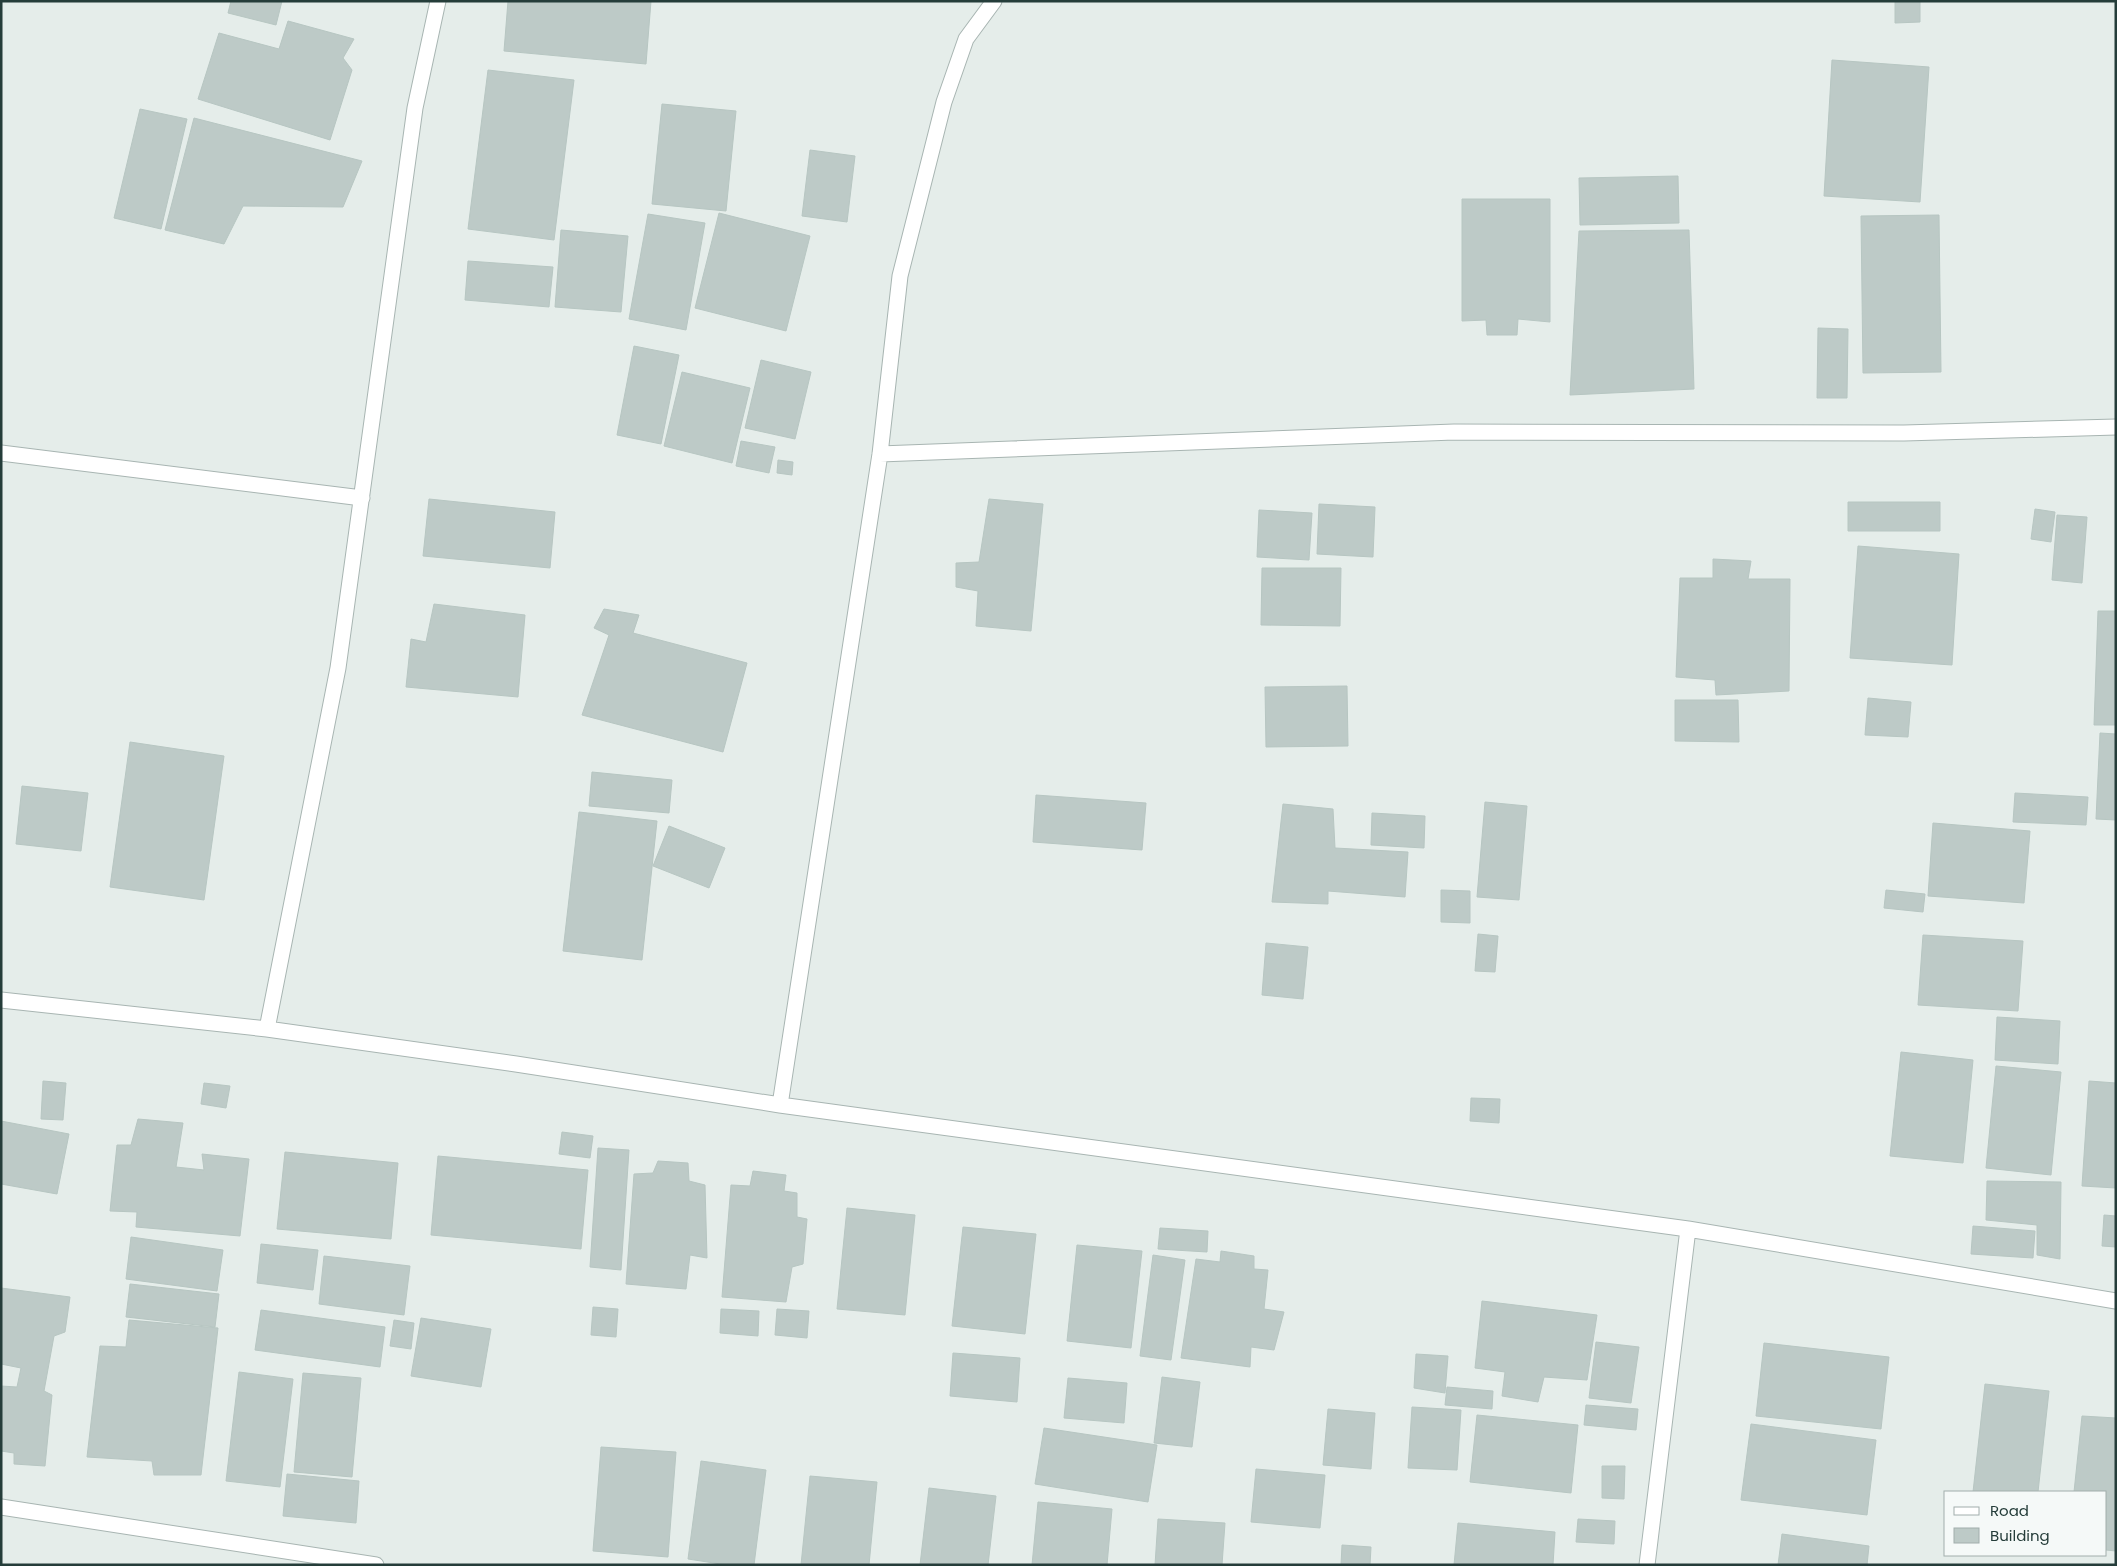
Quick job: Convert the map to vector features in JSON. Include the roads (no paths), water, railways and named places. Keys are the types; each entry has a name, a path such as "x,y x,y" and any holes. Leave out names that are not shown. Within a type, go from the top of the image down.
{"street":[{"path":"267,1029 338,668 415,108 438,1"},
{"path":"780,1105 880,454 900,276 944,102 966,39 994,1"},
{"path":"880,454 1454,432 1904,433 2116,427"},
{"path":"1,454 362,498"},
{"path":"1,1000 267,1029 516,1064 780,1105 1688,1229 2116,1301"},
{"path":"1647,1565 1688,1229"},
{"path":"1,1507 376,1565"}]}
